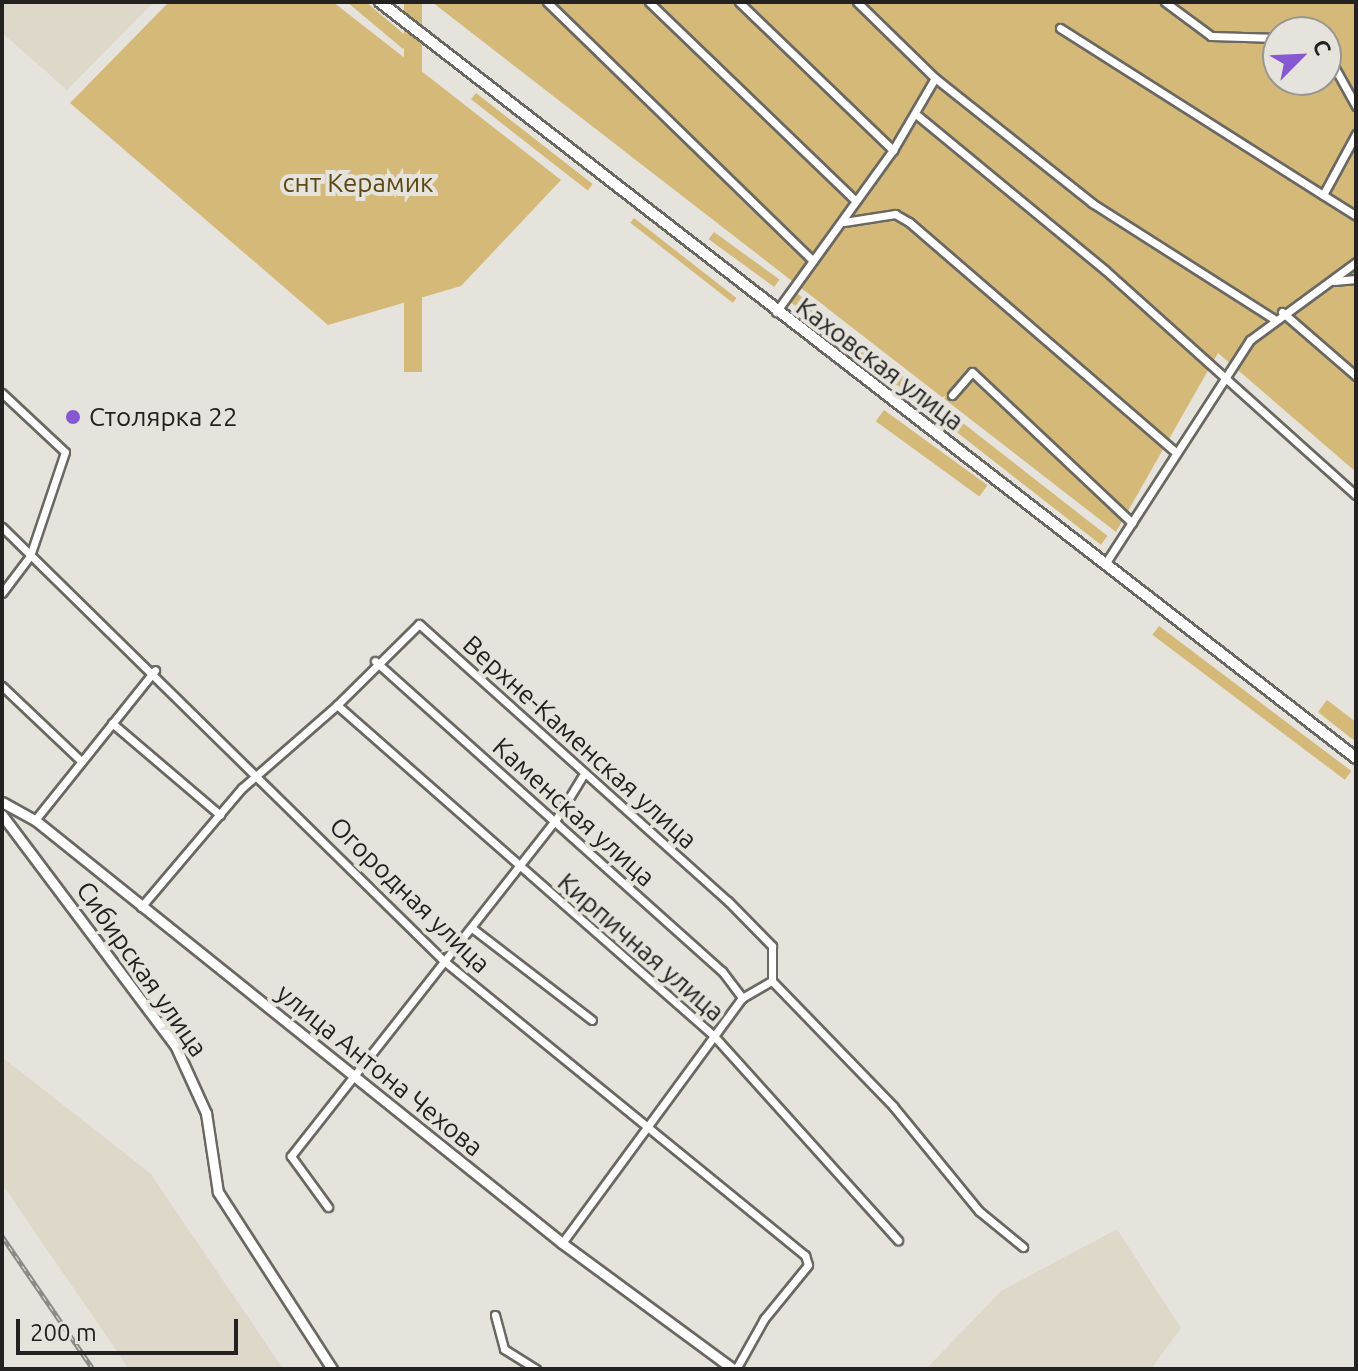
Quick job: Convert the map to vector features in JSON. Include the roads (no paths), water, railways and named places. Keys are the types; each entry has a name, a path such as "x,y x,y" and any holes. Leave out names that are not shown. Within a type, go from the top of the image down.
{"main road":[{"name":"Каховская улица","path":"380,2 775,313 1356,758"}],"street":[{"path":"547,2 813,261"},
{"path":"649,2 856,201"},
{"path":"739,2 893,150"},
{"path":"857,2 935,78 1092,203 1274,319"},
{"path":"1165,2 1211,36 1262,38"},
{"path":"1060,28 1356,216"},
{"path":"775,313 844,222 917,115 935,78"},
{"path":"1342,81 1356,106"},
{"path":"917,115 1105,270 1221,379 1356,495"},
{"path":"1323,195 1356,134"},
{"path":"844,222 895,214 909,222 1175,452"},
{"path":"1105,564 1221,379 1282,312 1356,262"},
{"path":"1332,281 1356,279"},
{"path":"1282,312 1356,376"},
{"path":"952,395 972,372 1132,523"},
{"path":"2,393 65,452 30,556 2,593"},
{"name":"Огородная улица","path":"2,527 155,670 444,961 800,1250 807,1267 764,1319 735,1369"},
{"name":"Верхне-Каменская улица","path":"141,907 259,773 337,705 375,661 419,624 582,777 763,937 775,955 772,981"},
{"name":"Каменская улица","path":"375,661 722,971 742,998"},
{"path":"35,820 155,670"},
{"path":"2,686 81,761"},
{"name":"Кирпичная улица","path":"337,705 714,1036 898,1240"},
{"path":"112,723 220,815"},
{"path":"328,1207 291,1156 351,1075 520,867 555,821 582,777"},
{"name":"улица Антона Чехова","path":"2,802 35,820 562,1243 735,1369"},
{"name":"Сибирская улица","path":"2,815 175,1045 206,1113 218,1192 332,1369"},
{"path":"472,928 592,1020"},
{"path":"562,1243 742,998 772,981 892,1104 979,1211 1023,1247"},
{"path":"495,1315 504,1349 536,1369"}],"railway":[{"path":"2,1236 93,1369"}],"place":[{"name":"Столярка 22","path":"73,417"}],"park label":[{"name":"снт Керамик","path":"358,183"}]}
